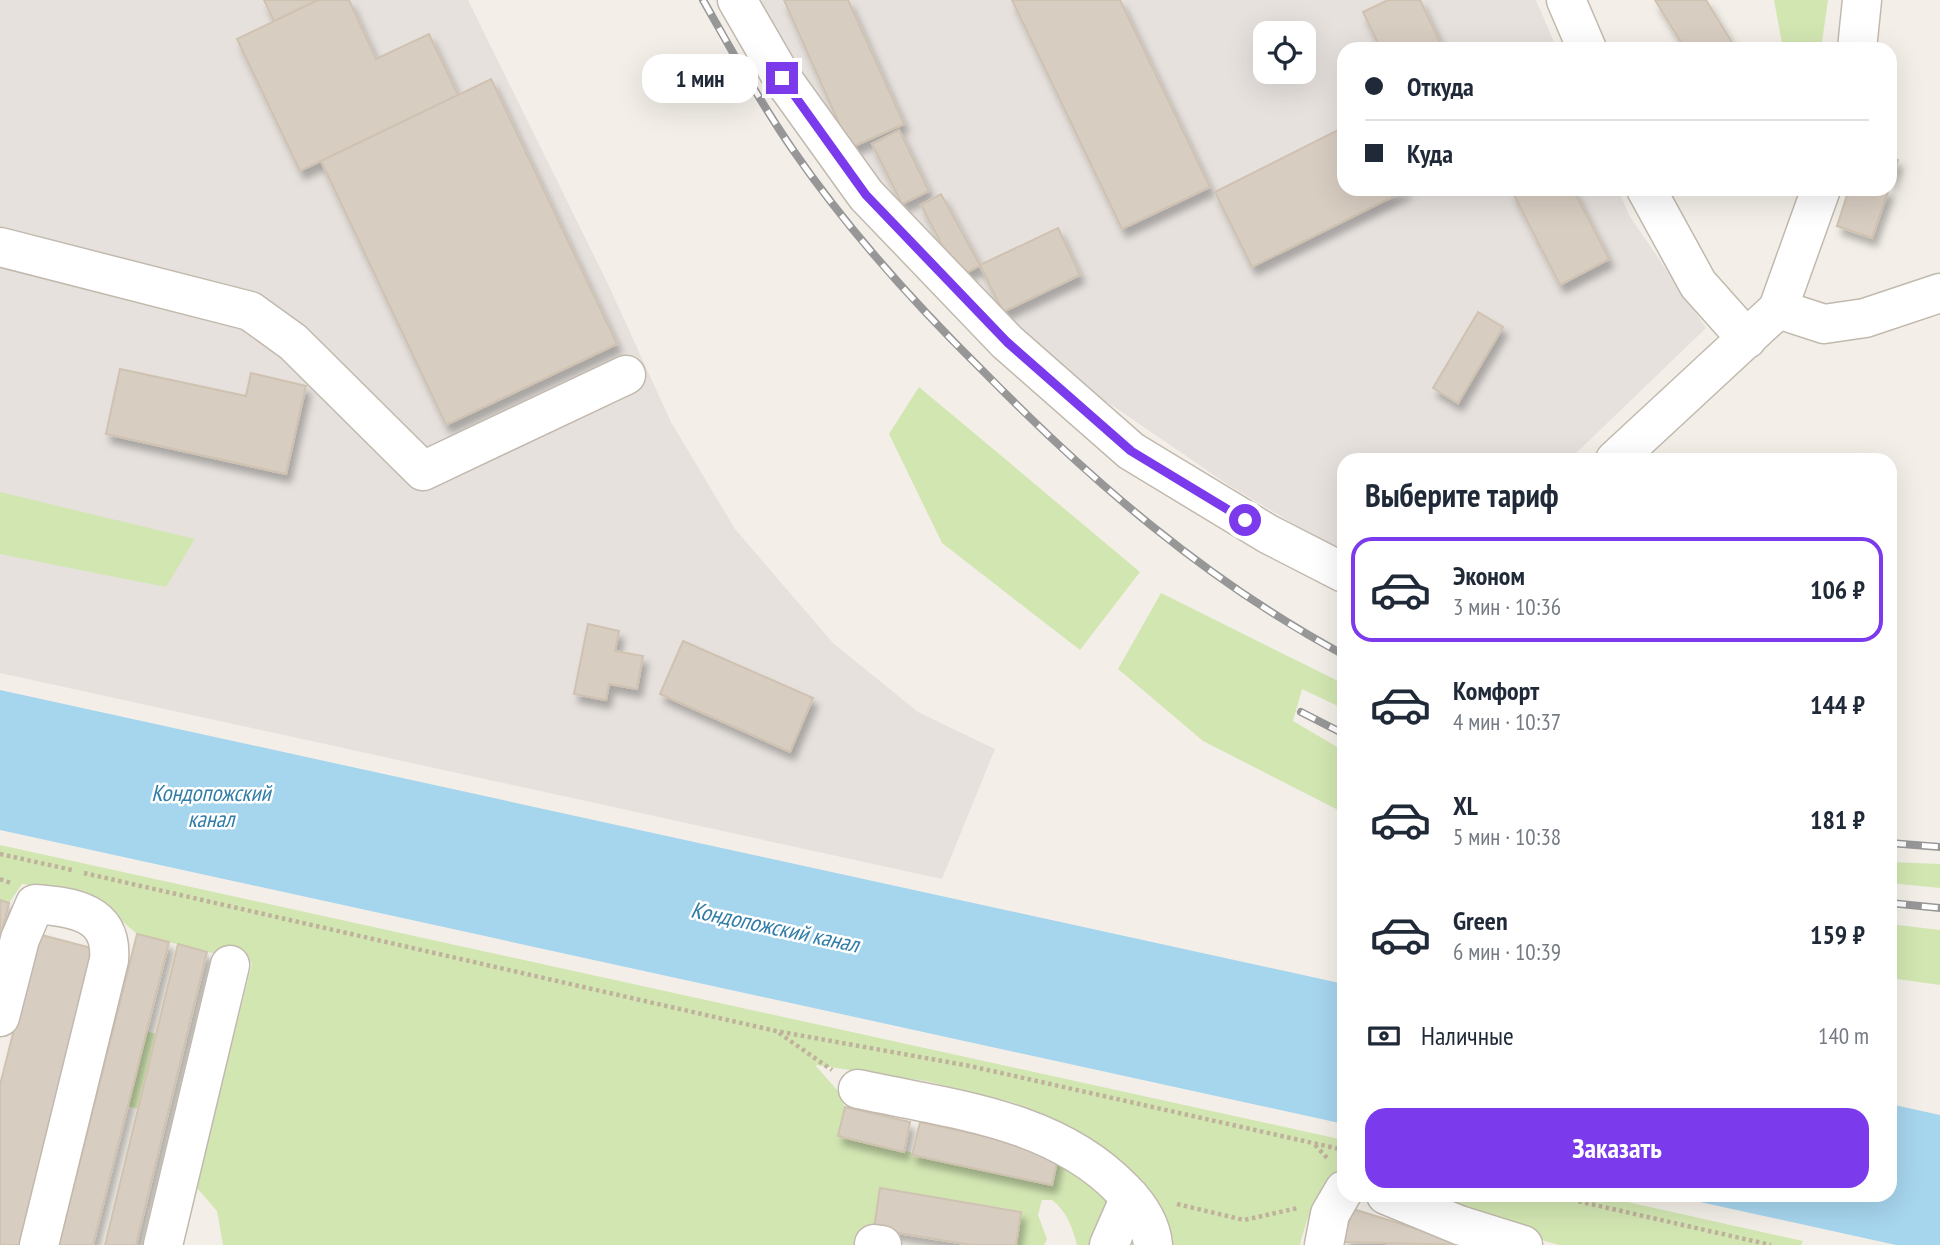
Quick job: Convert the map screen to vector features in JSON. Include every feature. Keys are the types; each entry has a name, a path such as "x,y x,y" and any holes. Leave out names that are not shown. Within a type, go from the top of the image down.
{"street":[{"path":"737,0 782,78 866,195 1007,342 1131,451 1268,534 1337,569"},
{"path":"1566,0 1584,42"},
{"path":"1858,42 1862,0"},
{"path":"1650,196 1698,284 1746,339"},
{"path":"1623,453 1778,309 1818,196"},
{"path":"0,247 250,311 293,342 423,471 626,375"},
{"path":"1778,309 1824,324 1865,318 1940,293"},
{"path":"0,1017 20,939 36,904 76,909 94,919 108,938 109,960 39,1245"},
{"path":"163,1245 230,965"},
{"path":"858,1089 988,1118 1039,1133 1080,1153 1130,1197 1148,1223 1153,1245"},
{"path":"1109,1245 1130,1197"},
{"path":"1403,1202 1459,1225 1524,1245"}],"path":[{"path":"0,854 776,1031 970,1066 1337,1148"},
{"path":"776,1031 858,1089"},
{"path":"1130,1197 1154,1198 1244,1220 1298,1208 1333,1217"},
{"path":"1582,1202 1771,1245"}],"shaded area":[{"path":"0,0 468,0 608,284 671,422 735,529 833,643 918,712 995,749 942,879 0,673"},
{"path":"750,0 1536,0 1554,42 1337,42 1337,196 1621,196 1629,215 1706,328 1576,453 1337,453 1337,550 1230,486 1047,361 876,182"}],"green space":[{"path":"1774,0 1828,0 1822,42 1782,42"},
{"path":"919,387 1140,572 1080,650 942,543 889,434"},
{"path":"0,492 195,539 166,587 0,554"},
{"path":"1161,593 1337,681 1337,706 1302,689 1293,721 1337,747 1337,809 1203,741 1118,669"},
{"path":"0,845 1337,1138 1337,1184 1326,1191 1314,1206 1300,1245 1170,1245 1165,1214 1148,1189 1128,1171 1067,1132 1058,1121 1012,1102 926,1081 815,1065 838,1091 845,1107 838,1136 1052,1184 1059,1152 1112,1202 1102,1245 1077,1245 1062,1209 1052,1200 1042,1200 1038,1215 1047,1239 1044,1245 1016,1245 1021,1211 881,1188 871,1245 223,1245 217,1211 196,1187 252,963 137,934 115,915 50,887 22,884 9,903 0,900"},
{"path":"1897,862 1940,864 1940,888 1897,884"},
{"path":"1897,925 1940,930 1940,985 1897,979"},
{"path":"146,1031 156,1034 138,1109 128,1106"},
{"path":"1432,1202 1628,1202 1803,1241 1801,1245 1559,1245 1477,1221"}],"water":[{"name":"Кондопожский канал","path":"0,690 1337,982 1337,1122 0,830"},
{"path":"1897,1106 1940,1115 1940,1245 1896,1245 1700,1202 1897,1202"}],"building":[{"path":"264,0 318,0 274,21"},
{"path":"318,0 349,0 376,59 429,34 458,95 300,171 237,39"},
{"path":"784,0 848,0 904,124 850,148"},
{"path":"1012,0 1120,0 1210,187 1122,229"},
{"path":"1388,0 1420,0 1440,42 1378,42 1363,12"},
{"path":"1655,0 1706,0 1732,42 1681,42"},
{"path":"491,79 617,344 446,425 321,161"},
{"path":"899,130 929,191 902,204 872,144"},
{"path":"1337,131 1337,196 1394,196 1252,267 1215,192"},
{"path":"941,194 980,265 959,277 921,205"},
{"path":"1515,196 1577,196 1609,259 1560,285"},
{"path":"1847,196 1887,196 1872,238 1837,226"},
{"path":"1058,228 1080,275 1003,312 980,265"},
{"path":"1478,312 1503,327 1458,403 1433,388"},
{"path":"120,369 246,396 251,373 306,386 286,474 106,434"},
{"path":"588,624 619,631 615,651 643,656 637,689 609,684 606,700 574,694"},
{"path":"683,641 813,698 790,752 660,694"},
{"path":"0,900 9,903 0,940"},
{"path":"38,934 95,949 21,1245 0,1245 0,1085"},
{"path":"137,934 169,942 93,1245 59,1245"},
{"path":"178,944 207,952 136,1245 105,1245"},
{"path":"845,1107 910,1122 904,1152 838,1136"},
{"path":"920,1122 1059,1152 1052,1185 912,1155"},
{"path":"880,1188 1021,1212 1016,1245 971,1245 874,1229"},
{"path":"1353,1209 1469,1245 1343,1242"}],"railway":[{"path":"703,0 769,113 814,180 883,265 957,345 1066,452 1153,527 1245,595 1337,651"},
{"path":"1301,712 1337,730"},
{"path":"1897,844 1940,847"},
{"path":"1897,904 1940,908"}],"route":[{"path":"782,78 866,195 1007,342 1131,451 1245,520"}]}
